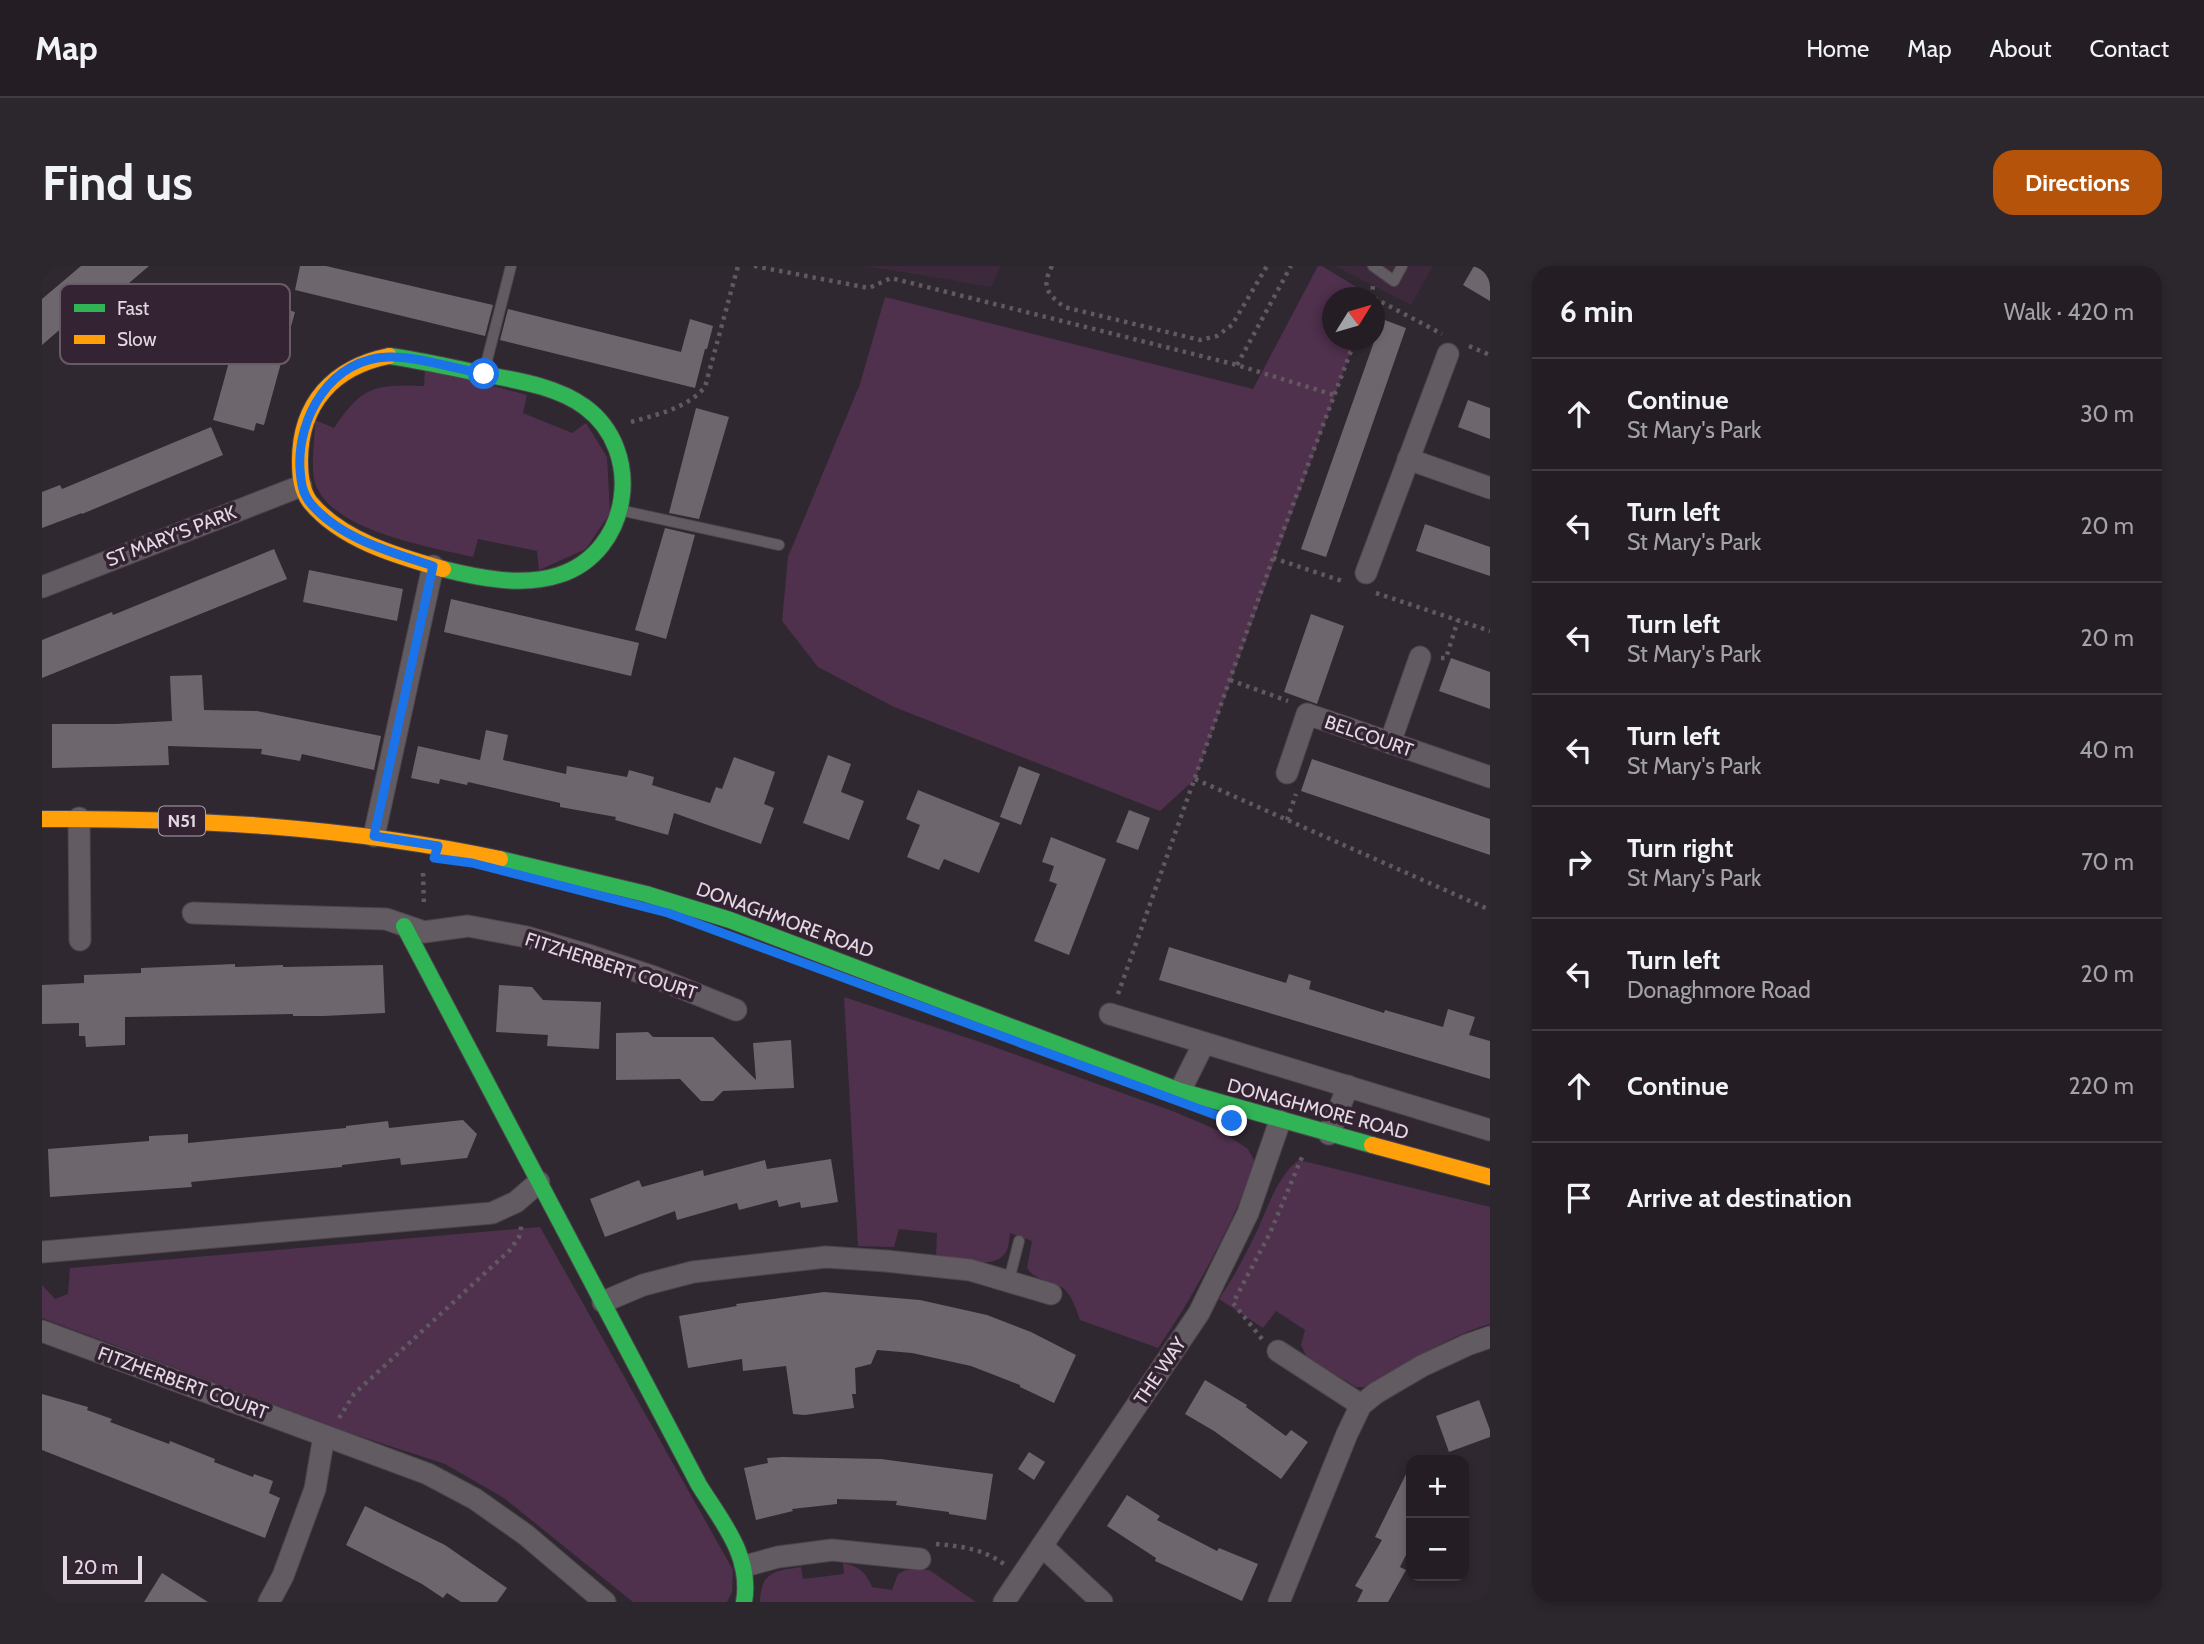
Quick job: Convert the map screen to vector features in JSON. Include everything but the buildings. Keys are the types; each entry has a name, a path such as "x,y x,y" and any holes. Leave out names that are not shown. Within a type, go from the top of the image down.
{"street":[{"path":"1362,582 1452,345"},
{"path":"389,356 484,374 559,393 585,407 606,431 623,470 625,489 621,510 601,549 584,564 564,575 524,581 501,580 433,566 360,540 310,503 301,485 299,451 303,428 326,386 363,362 389,356"},
{"path":"1408,460 1490,488"},
{"name":"ST MARY'S PARK","path":"42,587 301,485"},
{"path":"374,836 433,566"},
{"path":"1391,743 1420,657"},
{"name":"BELCOURT","path":"1287,773 1307,714 1490,777"},
{"path":"79,818 80,940"},
{"name":"DONAGHMORE ROAD","path":"42,819 207,821 374,836 438,846 588,877 730,920 1180,1091 1280,1121 1490,1177"},
{"name":"FITZHERBERT COURT","path":"193,913 386,919 414,929 468,926 527,937 585,954 654,977 736,1010"},
{"path":"414,929 539,1182 699,1485 734,1543 745,1566 747,1585 744,1602"},
{"path":"1110,1014 1490,1130"},
{"path":"1180,1091 1204,1043"},
{"path":"1329,1134 1348,1086"},
{"name":"THE WAY","path":"1004,1602 1199,1313 1248,1213 1280,1121"},
{"path":"42,1252 474,1216 492,1213 516,1202 539,1182"},
{"path":"603,1302 643,1284 693,1272 826,1257 970,1270 1051,1294"},
{"name":"FITZHERBERT COURT","path":"42,1331 428,1474 475,1499 526,1535 605,1602"},
{"path":"1279,1602 1347,1434 1362,1405 1376,1393 1422,1366 1490,1337"},
{"path":"1278,1350 1362,1405"},
{"path":"269,1602 283,1576 315,1489 324,1436"},
{"path":"1042,1546 1102,1602"},
{"path":"745,1566 778,1557 832,1550 920,1559"}],"lane":[{"path":"484,374 511,266"},
{"path":"1373,266 1394,281 1402,266"},
{"path":"621,510 779,545"},
{"path":"1009,1280 1019,1241"}],"path":[{"path":"606,431 680,406 694,399 705,387 738,266"},
{"path":"754,266 869,288 891,278 1237,365 1334,395"},
{"path":"1052,266 1045,279 1049,295 1064,307 1200,340 1217,336 1232,325 1268,266"},
{"path":"1237,365 1291,266"},
{"path":"1385,304 1452,345 1490,355"},
{"path":"1110,1014 1273,558 1351,350"},
{"path":"1273,558 1362,582 1458,621 1490,631"},
{"path":"1420,657 1446,658 1458,621"},
{"path":"1230,680 1293,703 1307,714"},
{"path":"1195,779 1490,910"},
{"path":"414,929 423,874 432,864 438,846"},
{"path":"1278,1350 1257,1335 1233,1303 1270,1233 1303,1156"},
{"path":"324,1436 354,1394 510,1250 519,1237 523,1218 516,1202"},
{"path":"920,1559 934,1543 962,1546 990,1554 1021,1577"}],"shaded area":[{"path":"866,266 1001,266 991,287"},
{"path":"1318,266 1356,287 1322,287 1322,350 1351,350 1195,779 1160,811 894,707 818,667 782,621 788,557 860,384 885,297 1253,389"},
{"path":"1335,266 1433,266 1411,305 1385,292 1385,287 1376,287"},
{"path":"425,368 527,395 523,413 572,433 586,423 607,457 610,513 586,549 539,570 537,551 478,539 473,557 381,533 337,511 322,497 313,473 315,420 334,428 353,403 371,390 393,386 424,386"},
{"path":"844,997 986,1044 1175,1112 1224,1133 1248,1149 1256,1164 1235,1212 1212,1259 1158,1348 1080,1320 1073,1302 1063,1288 1035,1276 1027,1268 1032,1241 1010,1233 1008,1248 1002,1257 985,1262 936,1257 937,1233 899,1229 894,1247 858,1246"},
{"path":"1299,1160 1490,1207 1490,1324 1442,1344 1367,1387 1356,1387 1307,1357 1301,1345 1305,1330 1276,1311 1263,1328 1219,1299 1244,1257 1279,1183"},
{"path":"540,1227 733,1570 732,1592 727,1602 633,1602 504,1498 445,1464 350,1433 42,1318 42,1285 55,1299 68,1294 70,1268"},
{"path":"843,1563 861,1570 872,1587 892,1590 898,1574 906,1570 929,1570 976,1602 760,1602 763,1584 771,1574 801,1567 803,1579 844,1574"}],"traffic: fast":[{"path":"389,356 519,381 561,393 585,407 604,426 616,449 622,473 622,499 615,523 602,545 583,563 545,579 516,581 443,569"},
{"path":"500,859 646,894 730,920 1180,1091 1372,1145"},
{"path":"404,926 699,1485 733,1540 744,1570 744,1602"}],"traffic: slow":[{"path":"389,356 352,369 324,391 314,405 302,440 300,466 303,487 310,502 337,527 371,545 443,569"},
{"path":"42,819 157,820 272,827 386,839 500,859"},
{"path":"1372,1145 1490,1177"}],"route":[{"path":"484,374 389,356 363,362 326,386 303,428 299,451 301,485 310,503 360,540 433,566 374,836 438,846 434,858 472,863 668,913 1232,1121"}]}
